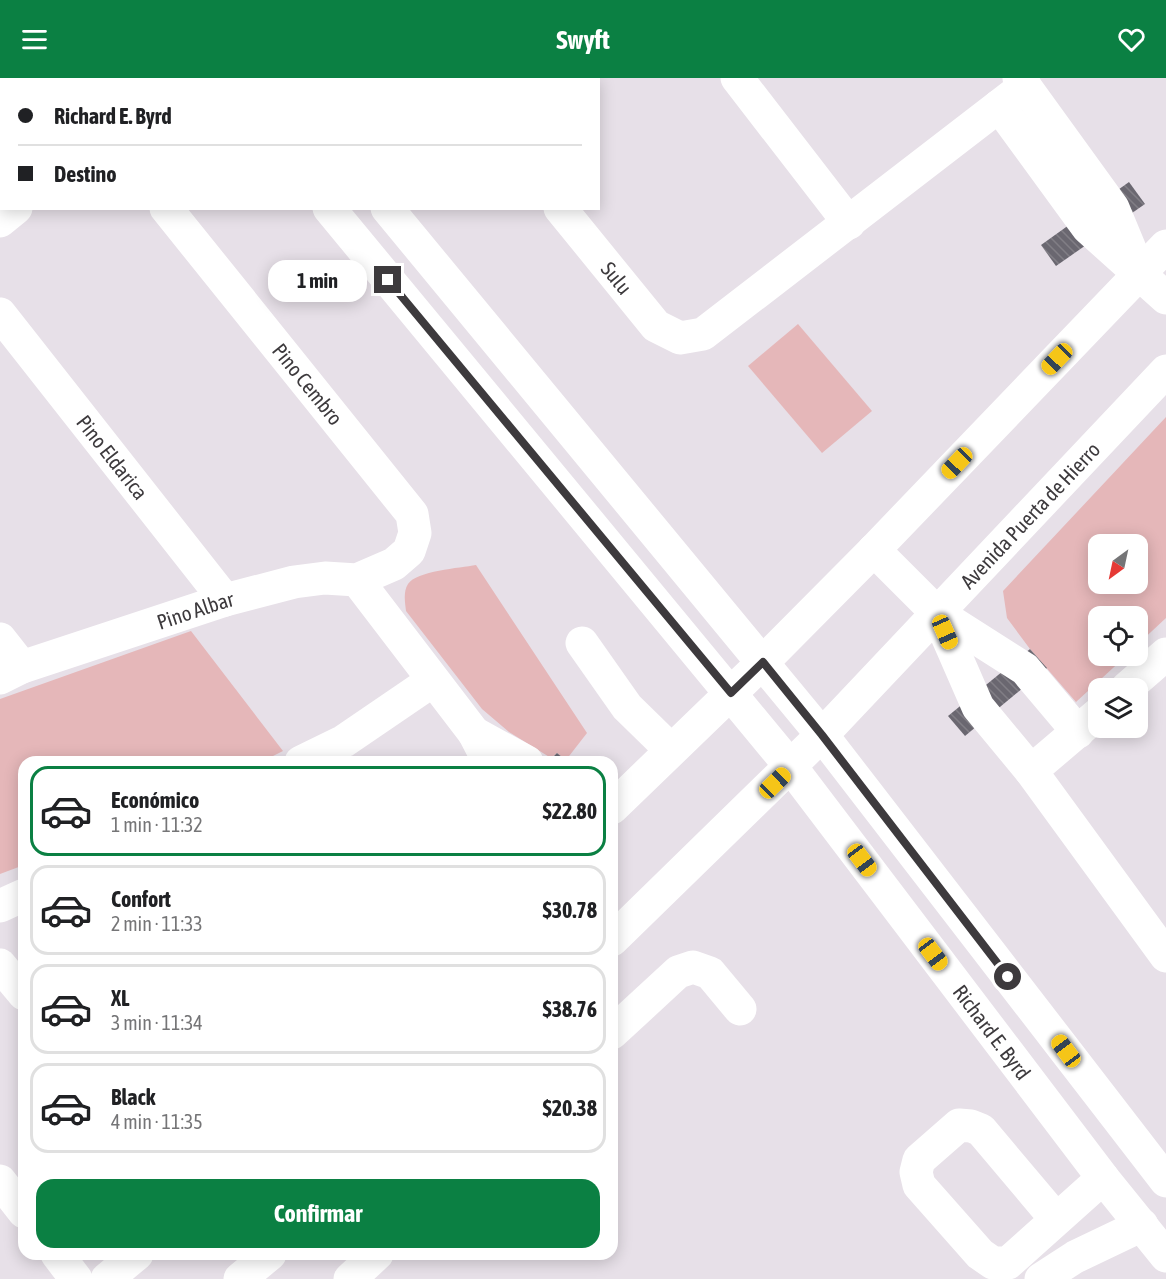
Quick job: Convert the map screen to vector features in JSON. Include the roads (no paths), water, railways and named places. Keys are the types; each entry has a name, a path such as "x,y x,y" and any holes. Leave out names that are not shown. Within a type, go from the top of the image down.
{"street":[{"path":"737,78 849,223 999,106 1022,82 1113,208 1140,273"},
{"path":"999,106 1088,228 1166,298"},
{"path":"0,220 13,210"},
{"name":"Pino Cembro","path":"168,210 412,514 415,533 409,551 394,564"},
{"name":"Richard E. Byrd","path":"331,210 791,767 1103,1178 1166,1256"},
{"path":"389,210 822,735 1166,1181"},
{"name":"Sulu","path":"562,210 656,326 680,338 703,334 849,223"},
{"path":"618,802 763,662 874,550 1166,246"},
{"name":"Pino Eldarica","path":"0,314 225,600"},
{"name":"Avenida Puerta de Hierro","path":"618,924 791,767 1166,371"},
{"path":"874,550 937,613 1025,669 1088,723 1031,771"},
{"name":"Pino Albar","path":"11,672 225,600 294,582 325,578 357,580 394,564"},
{"path":"357,580 474,733 486,756"},
{"path":"937,613 978,707 1031,771 1166,956"},
{"path":"0,639 11,672"},
{"path":"582,643 627,707 671,750"},
{"path":"1138,678 1166,654"},
{"path":"328,756 350,751 432,681"},
{"path":"474,733 516,756"},
{"path":"0,906 18,898"},
{"path":"0,965 18,987"},
{"path":"618,1027 678,972 693,967 710,973 740,1009"},
{"path":"1056,1219 1103,1178"},
{"path":"0,1180 18,1204"},
{"path":"1041,1279 1075,1257 1142,1225"},
{"path":"62,1260 76,1279"},
{"path":"107,1279 129,1260"},
{"path":"240,1279 263,1260"},
{"path":"350,1279 371,1260"}]}
